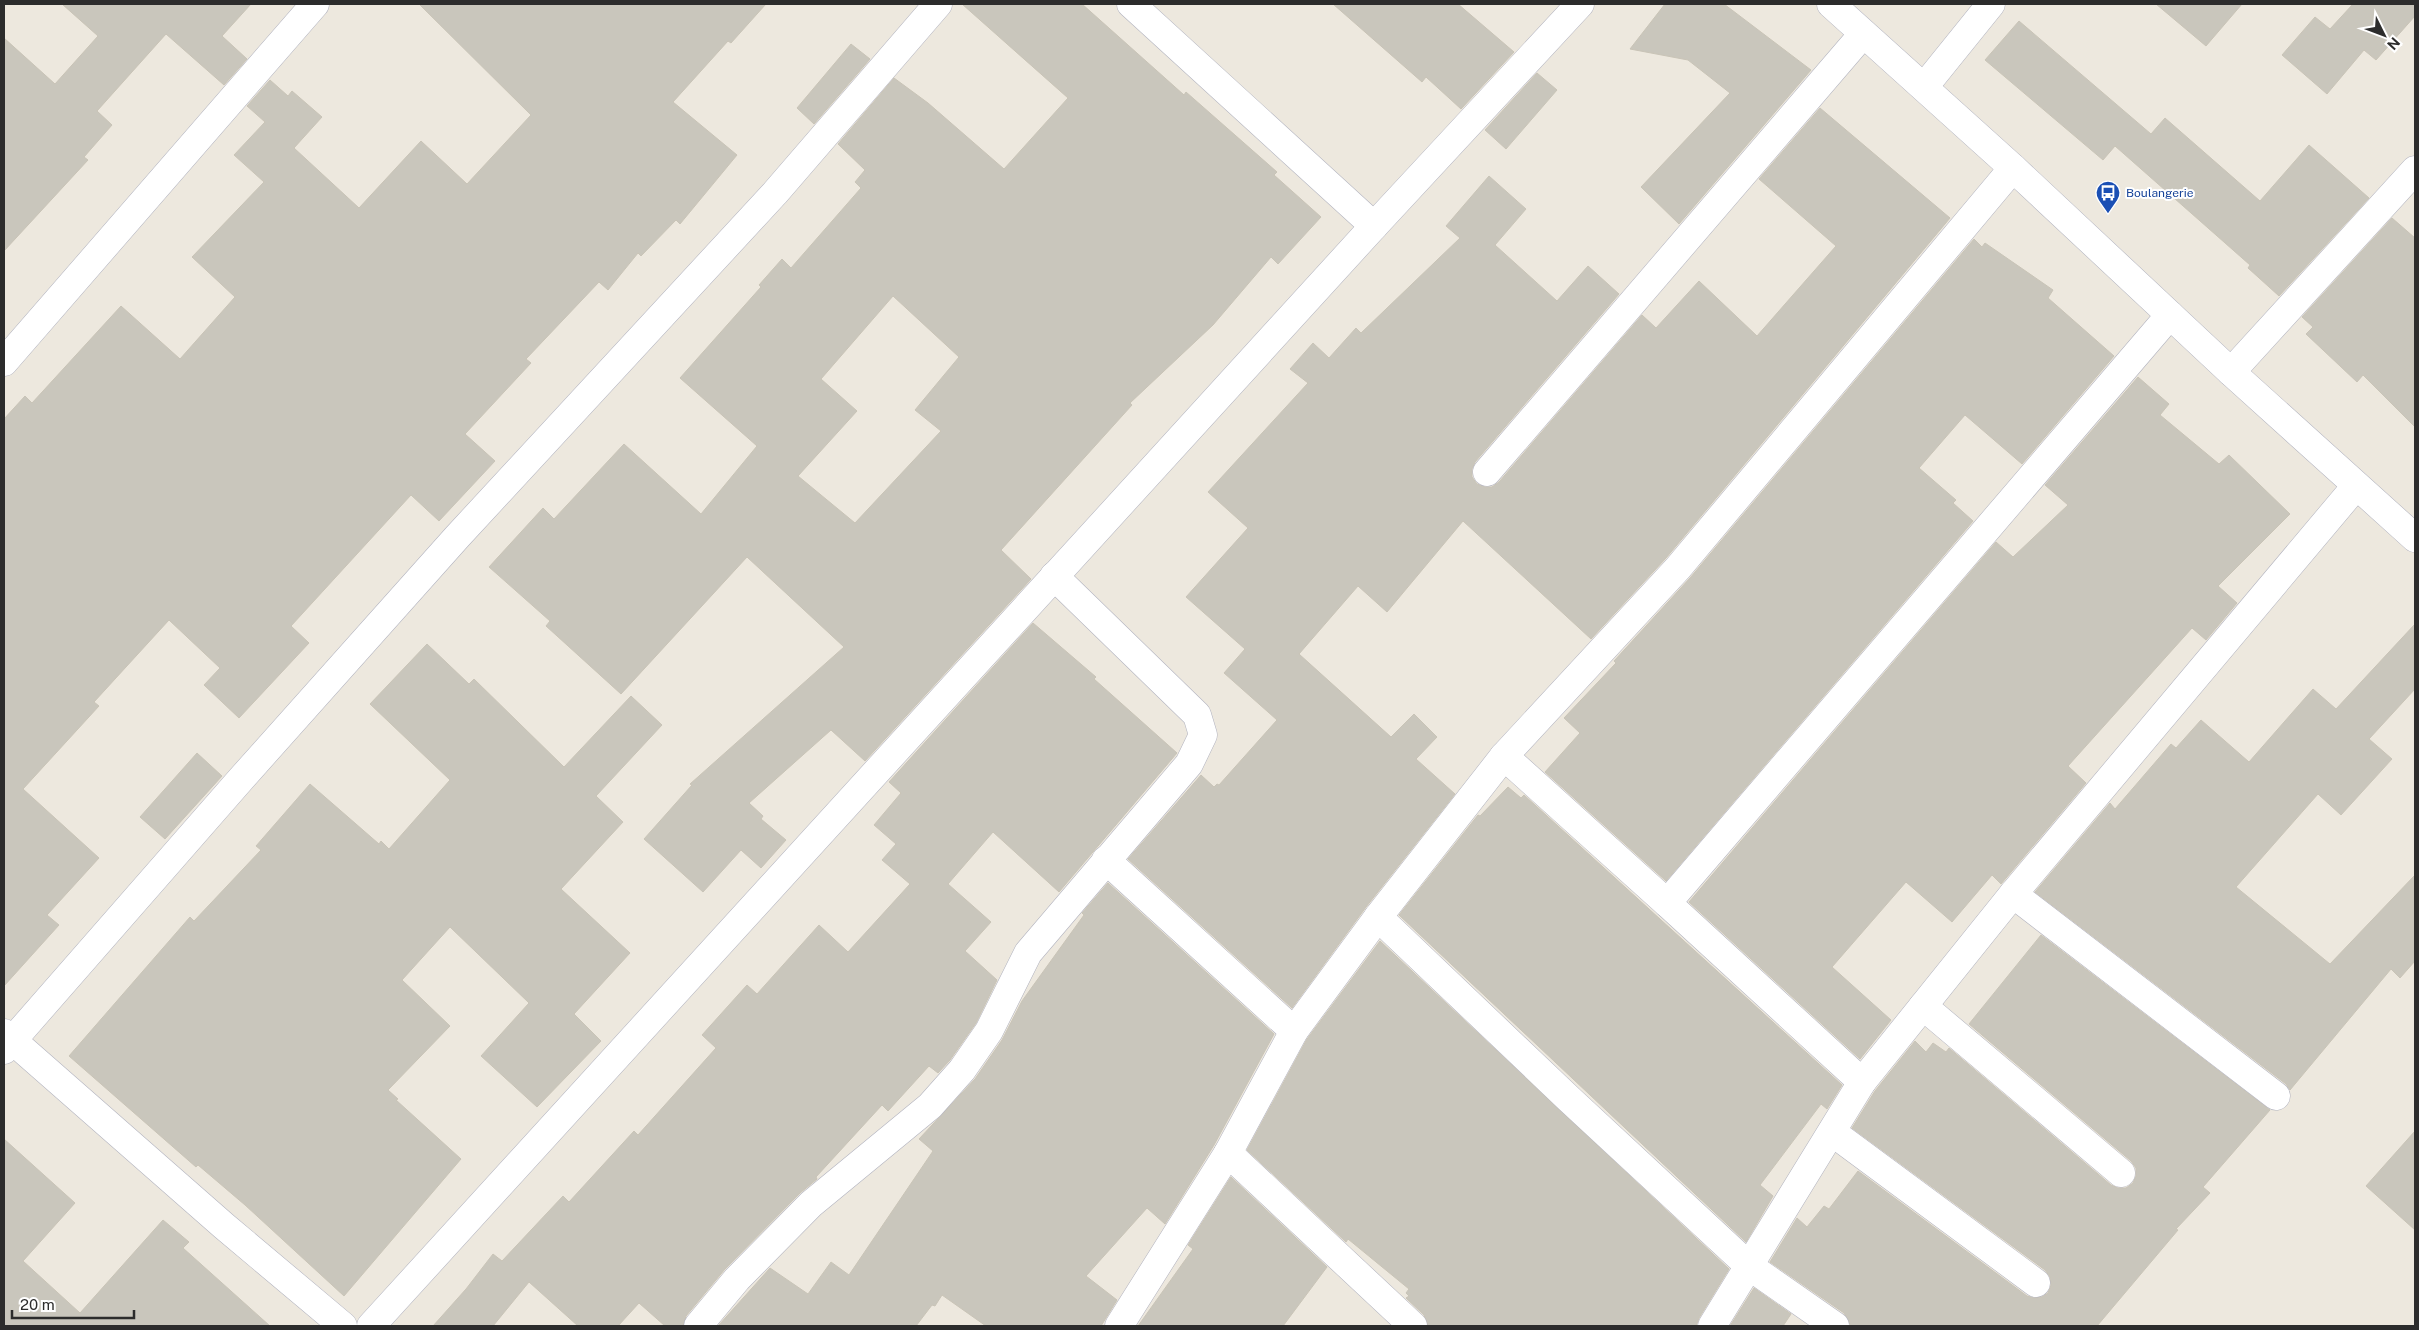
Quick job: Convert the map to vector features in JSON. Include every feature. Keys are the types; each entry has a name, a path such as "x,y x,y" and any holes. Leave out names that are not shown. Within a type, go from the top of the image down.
{"street":[{"path":"4,362 315,4"},
{"path":"343,1326 7,1041 457,537 775,193 938,4"},
{"path":"1132,4 1374,226"},
{"path":"371,1326 1374,226 1580,4"},
{"path":"1831,4 2013,168 2356,486 2412,528"},
{"path":"1924,88 1991,4"},
{"path":"1487,472 1863,34"},
{"path":"1119,1326 1228,1153 1294,1031 1378,918 1504,756 1678,568 2013,168"},
{"path":"2231,372 2415,170"},
{"path":"1667,903 2170,315"},
{"path":"1712,1326 1862,1082 2013,894 2356,486"},
{"path":"701,1325 738,1279 811,1204 930,1106 962,1070 989,1031 1028,952 1189,764 1203,736 1197,715 1054,576"},
{"path":"1504,756 1862,1082"},
{"path":"1106,860 1294,1031"},
{"path":"2013,894 2276,1096"},
{"path":"1378,918 1749,1266 1835,1326"},
{"path":"1923,1006 2121,1173"},
{"path":"1832,1132 2036,1283"},
{"path":"1228,1153 1413,1326"}],"building":[{"path":"62,4 251,4 222,36 247,59 224,85 166,34 97,111 112,125 84,157 88,160 4,251 4,38 55,84 98,36"},
{"path":"419,4 766,4 731,43 728,41 673,102 737,155 680,224 676,220 641,256 638,253 608,290 599,282 526,359 531,363 465,434 495,461 439,521 411,495 291,626 309,643 239,718 204,685 220,668 169,620 94,702 99,706 23,789 99,858 47,915 59,925 4,986 4,419 25,396 32,403 121,306 180,359 235,297 192,257 264,182 234,155 265,122 247,106 270,80 288,96 292,91 322,117 294,148 359,208 421,141 467,184 531,115"},
{"path":"962,4 1082,4 1184,95 1186,92 1277,172 1274,175 1321,217 1278,264 1271,257 1213,325 1130,403 1132,405 1001,550 1031,579 865,761 831,730 749,803 763,816 761,819 786,840 761,868 741,850 703,892 644,839 692,785 690,784 844,647 747,557 621,694 546,626 550,621 489,567 543,508 554,519 624,444 701,514 757,446 680,378 761,287 759,285 782,259 791,268 861,188 855,182 865,170 838,144 894,78 928,103 1004,169 1068,98","holes":["893,296 959,357 915,410 941,431 855,523 798,476 857,411 821,379"]},
{"path":"1333,4 1458,4 1514,52 1461,109 1426,77 1422,82"},
{"path":"1665,4 1724,4 1811,70 1679,224 1641,187 1730,93 1688,60 1630,49"},
{"path":"2156,4 2242,4 2206,46"},
{"path":"2353,4 2415,4 2415,16 2376,60 2364,50 2327,94 2282,55 2315,17 2330,29"},
{"path":"2019,21 2151,134 2165,118 2260,201 2309,145 2369,198 2279,296 2248,268 2250,265 2115,146 2103,160 1985,60"},
{"path":"851,44 870,59 814,124 797,108"},
{"path":"1537,73 1557,90 1506,149 1485,130"},
{"path":"1820,108 1950,218 1666,558 1591,639 1463,521 1387,612 1358,586 1299,654 1391,737 1414,714 1437,737 1416,759 1455,794 1366,907 1292,1008 1128,859 1201,775 1214,787 1217,784 1219,785 1277,720 1224,673 1245,649 1186,597 1248,528 1208,492 1308,383 1290,369 1313,343 1329,358 1356,328 1361,333 1460,238 1446,226 1489,176 1526,209 1495,245 1557,301 1588,266 1619,294 1475,462 1472,469 1472,477 1477,484 1492,487 1499,482 1642,315 1656,328 1699,281 1757,336 1836,246 1759,179"},
{"path":"2392,218 2415,238 2415,427 2363,375 2357,382 2306,334 2313,327 2302,317"},
{"path":"1974,239 1982,247 1985,243 2053,290 2048,298 2114,356 2022,464 1965,415 1919,468 1956,500 1953,503 1973,521 1666,881 1545,772 1580,733 1564,718 1616,663 1614,661 1690,578"},
{"path":"2138,377 2169,404 2160,415 2219,464 2229,455 2290,514 2218,586 2237,603 2206,640 2192,628 2068,766 2086,783 2001,884 1992,875 1952,922 1906,882 1832,967 1891,1020 1860,1059 1689,902 1996,542 2013,557 2068,505 2045,485"},
{"path":"1033,623 1096,677 1094,679 1177,753 1059,892 993,832 948,884 991,922 965,951 997,980 976,1023 950,1060 938,1073 929,1066 888,1111 882,1105 816,1177 817,1179 800,1193 725,1269 686,1316 683,1326 665,1326 639,1303 618,1326 578,1326 529,1282 493,1326 433,1326 466,1289 493,1254 502,1261 563,1196 569,1202 634,1131 638,1135 716,1048 702,1035 747,985 757,994 819,925 848,952 910,884 882,860 896,844 874,825 901,793 889,782"},
{"path":"2415,624 2415,689 2369,739 2392,759 2341,815 2318,794 2236,887 2330,964 2415,875 2415,961 2400,978 2391,969 2290,1090 2286,1084 2035,892 2110,803 2115,809 2171,744 2176,748 2201,720 2249,762 2313,689 2336,709"},
{"path":"427,644 469,684 474,679 564,767 631,696 662,725 596,796 623,822 561,889 630,953 574,1014 601,1041 537,1107 481,1056 529,1003 450,927 402,980 450,1026 388,1090 398,1099 396,1100 461,1159 344,1296 245,1205 198,1165 196,1167 69,1056 190,917 194,921 261,850 256,846 310,784 379,844 381,841 389,849 450,780 370,704"},
{"path":"197,753 222,776 165,839 140,817"},
{"path":"1508,787 1521,798 1524,795 1842,1085 1827,1109 1821,1104 1760,1185 1773,1196 1746,1242 1399,915 1478,815 1480,816"},
{"path":"1108,883 1274,1034 1214,1145 1165,1224 1147,1208 1086,1276 1117,1300 1101,1326 986,1326 942,1295 935,1306 932,1305 916,1326 718,1326 770,1268 808,1294 831,1262 849,1275 933,1151 919,1139 975,1079 1002,1040 1022,1001 1084,915 1082,913"},
{"path":"2041,935 2270,1110 2203,1187 2210,1193 2176,1229 2178,1230 2097,1326 1851,1326 1844,1313 1770,1262 1797,1218 1807,1227 1824,1206 1829,1209 1858,1171 2027,1296 2034,1298 2042,1297 2048,1293 2051,1285 2050,1277 2045,1270 1852,1128 1875,1091 1915,1041 1926,1052 1933,1043 1946,1052 1949,1048 2111,1185 2118,1188 2126,1188 2133,1183 2136,1176 2136,1168 2131,1161 1969,1024"},
{"path":"1380,941 1729,1269 1696,1326 1428,1326 1424,1315 1406,1298 1409,1296 1406,1293 1409,1289 1348,1239 1346,1242 1247,1150 1307,1039"},
{"path":"2415,1131 2415,1230 2366,1186"},
{"path":"4,1139 75,1203 23,1261 80,1313 163,1220 189,1242 183,1248 270,1326 4,1326"},
{"path":"1231,1177 1327,1267 1283,1326 1138,1326 1193,1249 1188,1245"},
{"path":"1754,1288 1791,1314 1783,1326 1730,1326"}],"place":[{"name":"Boulangerie","path":"2108,214"}]}
